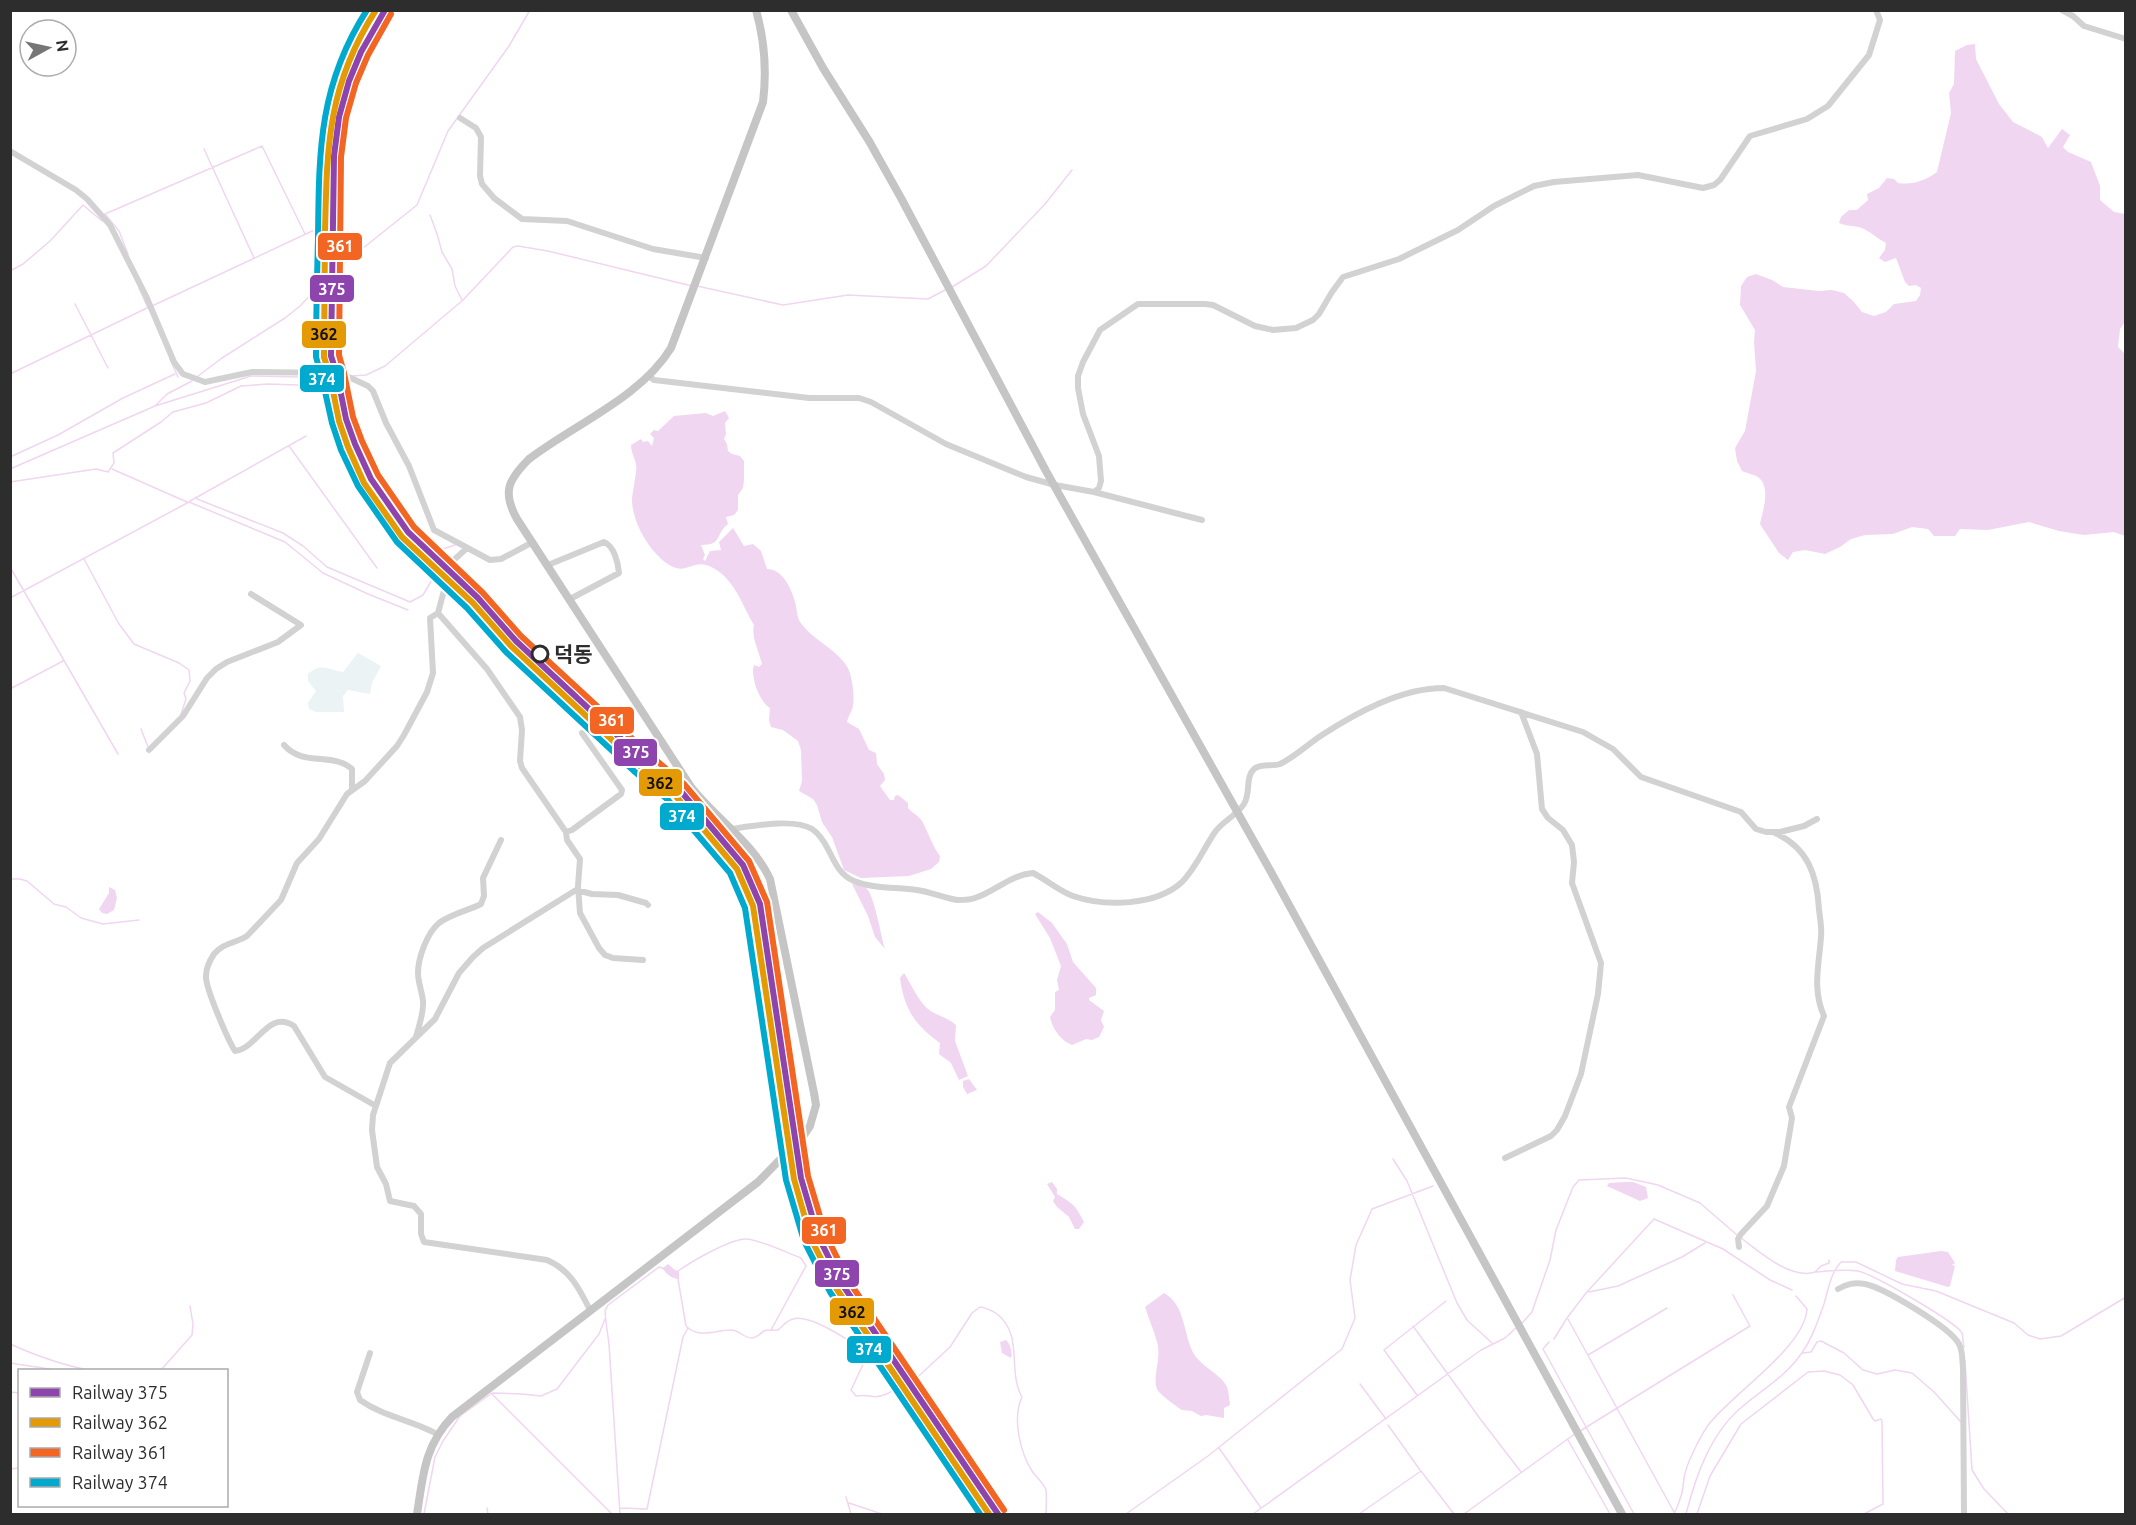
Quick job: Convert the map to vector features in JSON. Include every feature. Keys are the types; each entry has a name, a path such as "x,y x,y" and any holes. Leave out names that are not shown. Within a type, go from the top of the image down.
{"main road":[{"path":"417,1515 425,1465 437,1434 460,1410 758,1182 804,1135 814,1117 816,1106 814,1093 770,879 758,858 691,787 509,505 508,492 515,474 539,452 650,376 671,348 762,102 766,59 756,10"},
{"path":"791,10 896,189 1054,486 1238,812 1622,1515"}],"street":[{"path":"1094,492 1099,488 1101,481 1099,456 1083,414 1078,376 1100,330 1132,307 1147,303 1213,305 1255,326 1273,330 1296,328 1319,314 1344,277 1408,255 1458,230 1494,206 1534,186 1554,182 1638,176 1696,187 1714,185 1720,180 1750,136 1807,119 1828,106 1869,55 1880,20 1876,10"},
{"path":"2062,10 2084,26 2126,39"},
{"path":"460,118 476,128 481,137 480,176 482,183 494,198 522,219 567,221 653,249 706,258"},
{"path":"10,152 75,190 87,199 110,225 146,296 174,362 183,374 205,382 252,372 340,373 368,386 373,391 386,423 409,466 434,530 490,560 501,559 533,542"},
{"path":"650,376 654,380 809,398 865,400 946,444 1026,477 1054,486 1094,492 1202,520"},
{"path":"548,566 604,542 611,546 619,573 570,599"},
{"path":"376,1106 326,1077 294,1026 288,1023 281,1022 264,1029 247,1046 235,1051 221,1023 206,978 210,961 216,952 229,943 247,936 281,900 297,864 319,839 347,794 365,781 398,746 427,692 434,665 430,618 438,612 450,568 467,548"},
{"path":"149,750 183,716 207,678 216,669 227,662 278,642 301,625 251,594"},
{"path":"438,612 487,669 520,717 522,768 566,832 567,840 580,859 578,891 580,913 605,955 613,958 642,960"},
{"path":"731,829 787,824 808,827 820,835 834,863 846,876 874,886 919,890 955,900 965,900 989,892 1023,874 1033,873 1072,896 1129,902 1157,896 1178,885 1190,872 1219,827 1238,812 1248,795 1250,775 1258,766 1279,764 1322,735 1397,695 1444,688 1583,732 1612,749 1641,777 1741,812 1756,829 1783,837 1800,851 1813,872 1818,888 1822,934 1816,996 1824,1016 1790,1107 1792,1118 1784,1166 1767,1206 1738,1239 1739,1247"},
{"path":"1505,1158 1551,1136 1565,1116 1581,1074 1601,980 1598,952 1572,883 1574,862 1572,844 1563,830 1548,818 1542,809 1537,754 1521,712"},
{"path":"566,832 621,794 622,790 582,733"},
{"path":"284,744 297,756 350,766 352,790"},
{"path":"1772,832 1804,826 1817,819"},
{"path":"416,1040 422,1017 423,1001 418,971 429,934 437,924 452,915 481,904 484,896 483,878 501,840"},
{"path":"590,1310 579,1289 560,1266 547,1260 424,1242 421,1234 421,1214 414,1206 390,1201 386,1184 377,1167 372,1130 373,1115 390,1063 435,1019 459,973 483,948 576,890 592,894 618,895 648,905"},
{"path":"1838,1289 1854,1283 1875,1287 1924,1314 1959,1344 1963,1368 1964,1515"},
{"path":"370,1353 357,1392 360,1400 388,1416 422,1426 437,1434"}],"shaded area":[{"path":"1975,44 1976,59 1999,104 2013,122 2042,137 2048,148 2062,129 2070,135 2063,147 2068,152 2091,162 2100,186 2100,200 2114,212 2125,214 2125,322 2120,329 2118,347 2126,355 2125,536 2114,532 2084,535 2059,531 2029,522 1988,530 1960,529 1955,536 1934,536 1928,529 1912,527 1893,534 1865,535 1851,539 1825,554 1805,550 1793,552 1788,560 1779,553 1760,524 1765,498 1764,485 1756,476 1742,471 1737,461 1735,448 1745,431 1756,371 1755,330 1740,305 1741,286 1747,277 1756,274 1783,287 1832,290 1844,293 1862,312 1874,316 1886,312 1894,304 1916,301 1921,288 1916,285 1909,286 1905,282 1896,258 1885,262 1879,258 1885,250 1886,243 1861,228 1839,223 1841,217 1849,210 1857,210 1868,200 1867,194 1879,188 1887,178 1894,179 1898,183 1914,183 1937,172 1951,113 1949,93 1954,84 1955,51"},
{"path":"725,411 729,418 725,423 724,439 728,451 740,456 744,461 743,488 738,495 738,510 734,515 726,517 728,524 716,541 708,545 701,545 705,555 703,559 705,561 710,551 721,550 719,542 733,528 744,546 753,544 761,551 767,569 778,573 787,582 795,600 798,618 804,627 841,658 846,665 853,686 852,710 847,722 859,729 869,750 876,753 877,764 885,780 880,786 890,800 894,800 898,795 908,803 908,808 922,821 940,856 939,862 931,869 909,876 861,878 844,870 832,837 822,822 817,805 813,799 799,791 802,781 801,750 798,741 783,730 771,727 770,708 759,694 754,682 754,665 759,667 762,664 754,639 754,625 738,594 722,574 708,566 698,564 681,569 667,564 652,549 639,529 632,498 636,468 631,445 641,439 643,442 648,441 652,446 654,438 650,434 654,430 658,431 674,416 706,413 713,416"},
{"path":"358,653 381,666 372,683 370,694 348,690 343,696 344,712 316,712 309,709 308,703 316,691 308,681 308,674 317,668 343,672"},
{"path":"852,884 863,886 869,892 885,949 875,937 868,916"},
{"path":"109,887 115,890 117,898 114,910 107,914 102,913 99,909 109,893"},
{"path":"1038,912 1052,923 1067,944 1073,962 1096,988 1096,995 1089,1000 1104,1011 1101,1020 1104,1027 1099,1037 1072,1045 1058,1034 1053,1025 1050,1017 1055,1010 1055,992 1059,990 1057,980 1061,966 1050,938 1035,914"},
{"path":"904,973 917,996 929,1010 956,1025 955,1041 968,1076 959,1080 951,1063 939,1054 940,1043 917,1023 912,1015 902,989 900,978"},
{"path":"969,1079 977,1090 967,1094 963,1081"},
{"path":"1052,1182 1057,1189 1057,1194 1073,1205 1081,1216 1084,1222 1079,1229 1075,1229 1069,1217 1053,1201 1055,1197 1047,1184"},
{"path":"1633,1182 1646,1187 1648,1198 1640,1201 1607,1186 1609,1183"},
{"path":"1948,1252 1955,1263 1952,1265 1955,1266 1948,1287 1895,1271 1898,1257"},
{"path":"668,1264 679,1271 679,1279 672,1277 663,1268"},
{"path":"1164,1293 1171,1298 1180,1313 1194,1354 1227,1387 1230,1405 1224,1408 1224,1418 1201,1416 1192,1411 1182,1410 1157,1389 1158,1348 1145,1307"},
{"path":"1006,1340 1011,1349 1011,1358 1002,1353 1000,1342"}],"waterway":[{"path":"198,376 285,318 300,306 328,276 417,205 448,131 509,46 530,10"},
{"path":"105,214 262,146 305,234"},
{"path":"204,149 254,258"},
{"path":"952,287 986,266 1045,204 1072,170"},
{"path":"10,271 23,264 50,241 83,205 102,221"},
{"path":"152,306 325,225 325,210"},
{"path":"105,214 119,231 128,254"},
{"path":"430,215 442,252 452,269 455,286 462,300"},
{"path":"352,376 366,375 385,366 463,300 513,247 548,251 692,286"},
{"path":"697,286 783,305 848,295 928,299 945,290"},
{"path":"139,288 148,308"},
{"path":"75,304 108,368"},
{"path":"10,374 147,308"},
{"path":"170,359 178,377"},
{"path":"10,457 58,435 123,398 175,374"},
{"path":"155,406 251,376 345,378"},
{"path":"10,469 155,406 167,394 192,381"},
{"path":"10,482 96,469 108,472 114,463 113,453 173,412 206,403 241,386 268,384 326,386 332,388 344,433 365,483 375,479 409,527 434,552 455,545"},
{"path":"190,501 306,436"},
{"path":"289,446 377,568"},
{"path":"112,469 187,502"},
{"path":"196,497 283,533 303,546 327,567 410,602 423,595 436,573 435,570"},
{"path":"10,598 189,502 285,542 323,573 408,610"},
{"path":"84,559 119,624 134,644 179,663 189,670 190,681 184,693 186,699 181,714"},
{"path":"10,567 118,754"},
{"path":"10,689 63,661"},
{"path":"141,729 148,747"},
{"path":"10,879 27,881 54,904 66,907 81,918 103,924 139,920"},
{"path":"1393,1159 1407,1181 1457,1303 1467,1320 1492,1343"},
{"path":"1522,1323 1532,1312 1550,1260 1556,1230 1573,1187 1579,1180 1626,1178 1658,1185 1700,1203 1737,1235"},
{"path":"1126,1514 1208,1456 1342,1349 1355,1318 1350,1280 1356,1245 1372,1209 1433,1186"},
{"path":"1554,1339 1586,1293 1654,1219 1723,1249 1770,1280 1792,1290"},
{"path":"1741,1238 1766,1257 1796,1272 1815,1272 1821,1266 1829,1263 1829,1260"},
{"path":"678,1271 711,1251 731,1242 747,1239 801,1258 806,1266 771,1330"},
{"path":"1589,1292 1618,1286 1682,1257 1705,1243"},
{"path":"1686,1514 1700,1470 1714,1441 1732,1417 1782,1375 1801,1354 1814,1330 1832,1276 1841,1262 1856,1262 1902,1284 1936,1291 2014,1323 2028,1335 2040,1339 2061,1336 2126,1297"},
{"path":"620,1514 605,1311 608,1305 659,1267 665,1269"},
{"path":"1816,1272 1858,1271 1880,1280 1956,1327 1962,1333 1964,1347"},
{"path":"678,1279 686,1326 696,1332 731,1330 752,1338 766,1330 778,1330 791,1320 801,1319 821,1325 843,1337 867,1356 851,1390 856,1396 874,1397 891,1392 902,1384 908,1386 950,1347 972,1313 980,1307 997,1314 1010,1332 1013,1343 1016,1376 1022,1397 1018,1415 1019,1435 1028,1463 1046,1490 1046,1514"},
{"path":"1580,1431 1750,1326 1733,1295"},
{"path":"1674,1514 1682,1493 1684,1475 1706,1428 1781,1354 1803,1324 1807,1309 1796,1296"},
{"path":"1417,1395 1384,1350 1446,1301"},
{"path":"162,1369 192,1335 190,1306"},
{"path":"1588,1355 1667,1308"},
{"path":"424,1514 435,1457 460,1416 492,1393 541,1396 557,1389 599,1334 605,1319"},
{"path":"1568,1319 1674,1512"},
{"path":"1413,1326 1521,1472"},
{"path":"620,1508 647,1509 683,1337 688,1328"},
{"path":"1253,1514 1481,1350 1505,1338 1516,1328"},
{"path":"1803,1353 1811,1352 1817,1342 1821,1341 1844,1353 1863,1370 1877,1374 1895,1370 1912,1373 1934,1392 1961,1422"},
{"path":"1549,1342 1543,1349 1634,1514"},
{"path":"10,1344 49,1360 84,1369"},
{"path":"1965,1361 1972,1470 1984,1489 2008,1514"},
{"path":"10,1363 49,1369"},
{"path":"1697,1514 1710,1476 1741,1424 1808,1372 1824,1371 1840,1375 1853,1385 1873,1419 1882,1421 1883,1504 1864,1514"},
{"path":"1360,1384 1386,1419"},
{"path":"10,1392 18,1393"},
{"path":"492,1394 612,1514"},
{"path":"914,1402 988,1510"},
{"path":"1388,1425 1420,1470"},
{"path":"1464,1514 1576,1433"},
{"path":"1568,1440 1610,1514"},
{"path":"1219,1448 1261,1508"},
{"path":"10,1469 18,1468"},
{"path":"1359,1514 1421,1471 1454,1514"},
{"path":"846,1497 851,1514"},
{"path":"849,1503 882,1514"},
{"path":"487,1508 488,1514"}],"railway":[{"path":"478,598 550,661 671,782"}],"rail line":[{"name":"374","path":"367,10 351,38 330,93 324,121 319,178 316,357 341,450 358,486 397,542 467,608 506,652 668,800 730,873 745,908 786,1180 804,1241 830,1292 980,1514"},
{"name":"362","path":"376,10 360,38 339,91 329,145 327,173 324,357 339,421 348,447 364,483 402,537 473,603 511,646 640,766 674,794 737,869 753,906 794,1179 811,1239 836,1288 989,1514"},
{"name":"375","path":"385,10 361,52 349,81 339,117 334,156 331,356 346,419 355,444 371,479 408,532 478,598 516,641 645,761 679,789 743,865 760,904 801,1178 818,1236 842,1284 998,1514"},
{"name":"361","path":"391,14 368,55 356,83 346,118 341,157 339,355 353,417 362,441 378,475 414,527 483,593 521,636 684,784 749,861 767,902 808,1176 825,1233 848,1280 1004,1510"}],"place":[{"name":"덕동","path":"540,654"}]}
